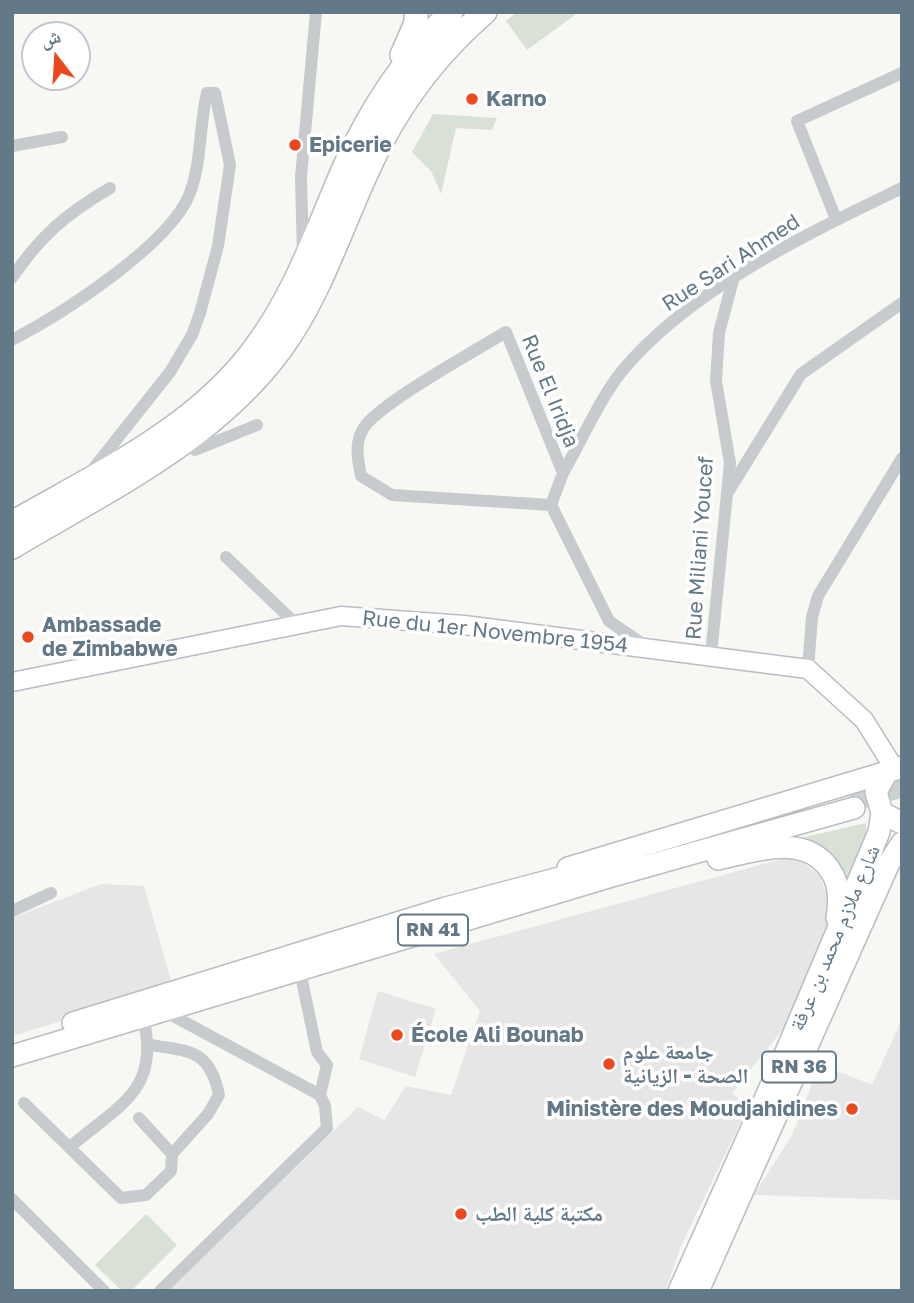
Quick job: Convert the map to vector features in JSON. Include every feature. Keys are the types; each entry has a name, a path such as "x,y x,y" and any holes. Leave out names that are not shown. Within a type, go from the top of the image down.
{"highway":[{"path":"12,523 174,426 239,369 276,316 303,265 348,160 386,90 413,31 416,12"},
{"path":"386,90 408,58 451,12"},
{"path":"12,547 185,443 218,417 261,374 281,349 306,307 379,147 403,104 442,52 485,12"}],"main road":[{"name":"شارع ملازم محمد بن عرفة","path":"679,1291 830,951 879,832 883,813 876,792 895,769"},
{"name":"RN 41","path":"540,890 589,860 895,769"},
{"name":"RN 41","path":"12,1042 540,890 853,804"},
{"name":"RN 41","path":"12,1056 300,971 540,890 692,865 830,822 883,813"},
{"path":"883,813 902,823"},
{"name":"شارع ملازم محمد بن عرفة","path":"698,1291 889,863 902,843"},
{"path":"692,865 782,847 816,856 834,876 839,896 830,951"}],"street":[{"path":"303,265 301,177 316,12"},
{"path":"836,219 797,121 902,73"},
{"path":"12,340 89,293 162,234 181,215 200,156 202,116 207,93 215,93 230,164 223,193 218,246 196,324 170,372 84,481"},
{"path":"12,146 62,137"},
{"path":"12,278 45,233 77,208 110,188"},
{"name":"Rue Sari Ahmed","path":"563,472 621,373 657,334 733,280 836,219 902,188"},
{"name":"Rue Miliani Youcef","path":"711,655 724,497 730,463 716,380 719,333 733,280"},
{"path":"724,497 801,374 902,303"},
{"name":"Rue El Iridja","path":"506,332 563,472 551,505 392,495 361,476 356,448 363,427 395,401 506,332"},
{"path":"195,450 257,425"},
{"path":"895,769 864,720 808,669 811,617 818,596 902,458"},
{"path":"551,505 609,621 639,645 679,652"},
{"path":"226,557 295,623"},
{"name":"Rue du 1er Novembre 1954","path":"12,682 341,615 464,625 808,669"},
{"path":"12,911 51,893"},
{"path":"300,971 317,1052 327,1065 320,1095"},
{"path":"160,1291 327,1128 325,1106 320,1095 164,1011"},
{"path":"71,1146 141,1083 148,1068 150,1045 143,1017"},
{"path":"24,1103 71,1146 121,1198 146,1195 171,1171 172,1154 208,1114 219,1095 214,1073 202,1056 188,1050 150,1045"},
{"path":"139,1118 172,1154"},
{"path":"15,1208 104,1291"}],"shaded area":[{"path":"517,12 573,12 575,15 527,50 506,21"},
{"path":"433,114 497,118 492,130 456,128 441,194 431,171 412,152"},
{"path":"866,823 867,837 848,883 841,866 829,853 796,839"},
{"name":"جامعة علوم الصحة - الزيانية","path":"782,859 798,859 819,875 828,898 826,930 783,1029 732,1093 748,1107 681,1246 665,1291 168,1291 358,1107 384,1120 406,1086 451,1095 480,1011 434,954"},
{"path":"101,884 144,886 173,987 12,1036 12,918"},
{"name":"École Ali Bounab","path":"378,991 436,1009 415,1077 359,1059"},
{"name":"Ministère des Moudjahidines","path":"902,1019 902,1200 754,1195 793,1133 820,1064 872,1085"},
{"path":"146,1214 177,1245 131,1291 122,1291 95,1265"}],"tunnel":[{"path":"852,801 902,787"}],"place":[{"name":"Karno","path":"472,99"},
{"name":"Epicerie","path":"295,145"},
{"name":"Ambassade de Zimbabwe","path":"28,637"},
{"name":"École Ali Bounab","path":"397,1035"},
{"name":"جامعة علوم الصحة - الزيانية","path":"609,1064"},
{"name":"Ministère des Moudjahidines","path":"852,1109"},
{"name":"مكتبة كلية الطب","path":"461,1214"}]}
